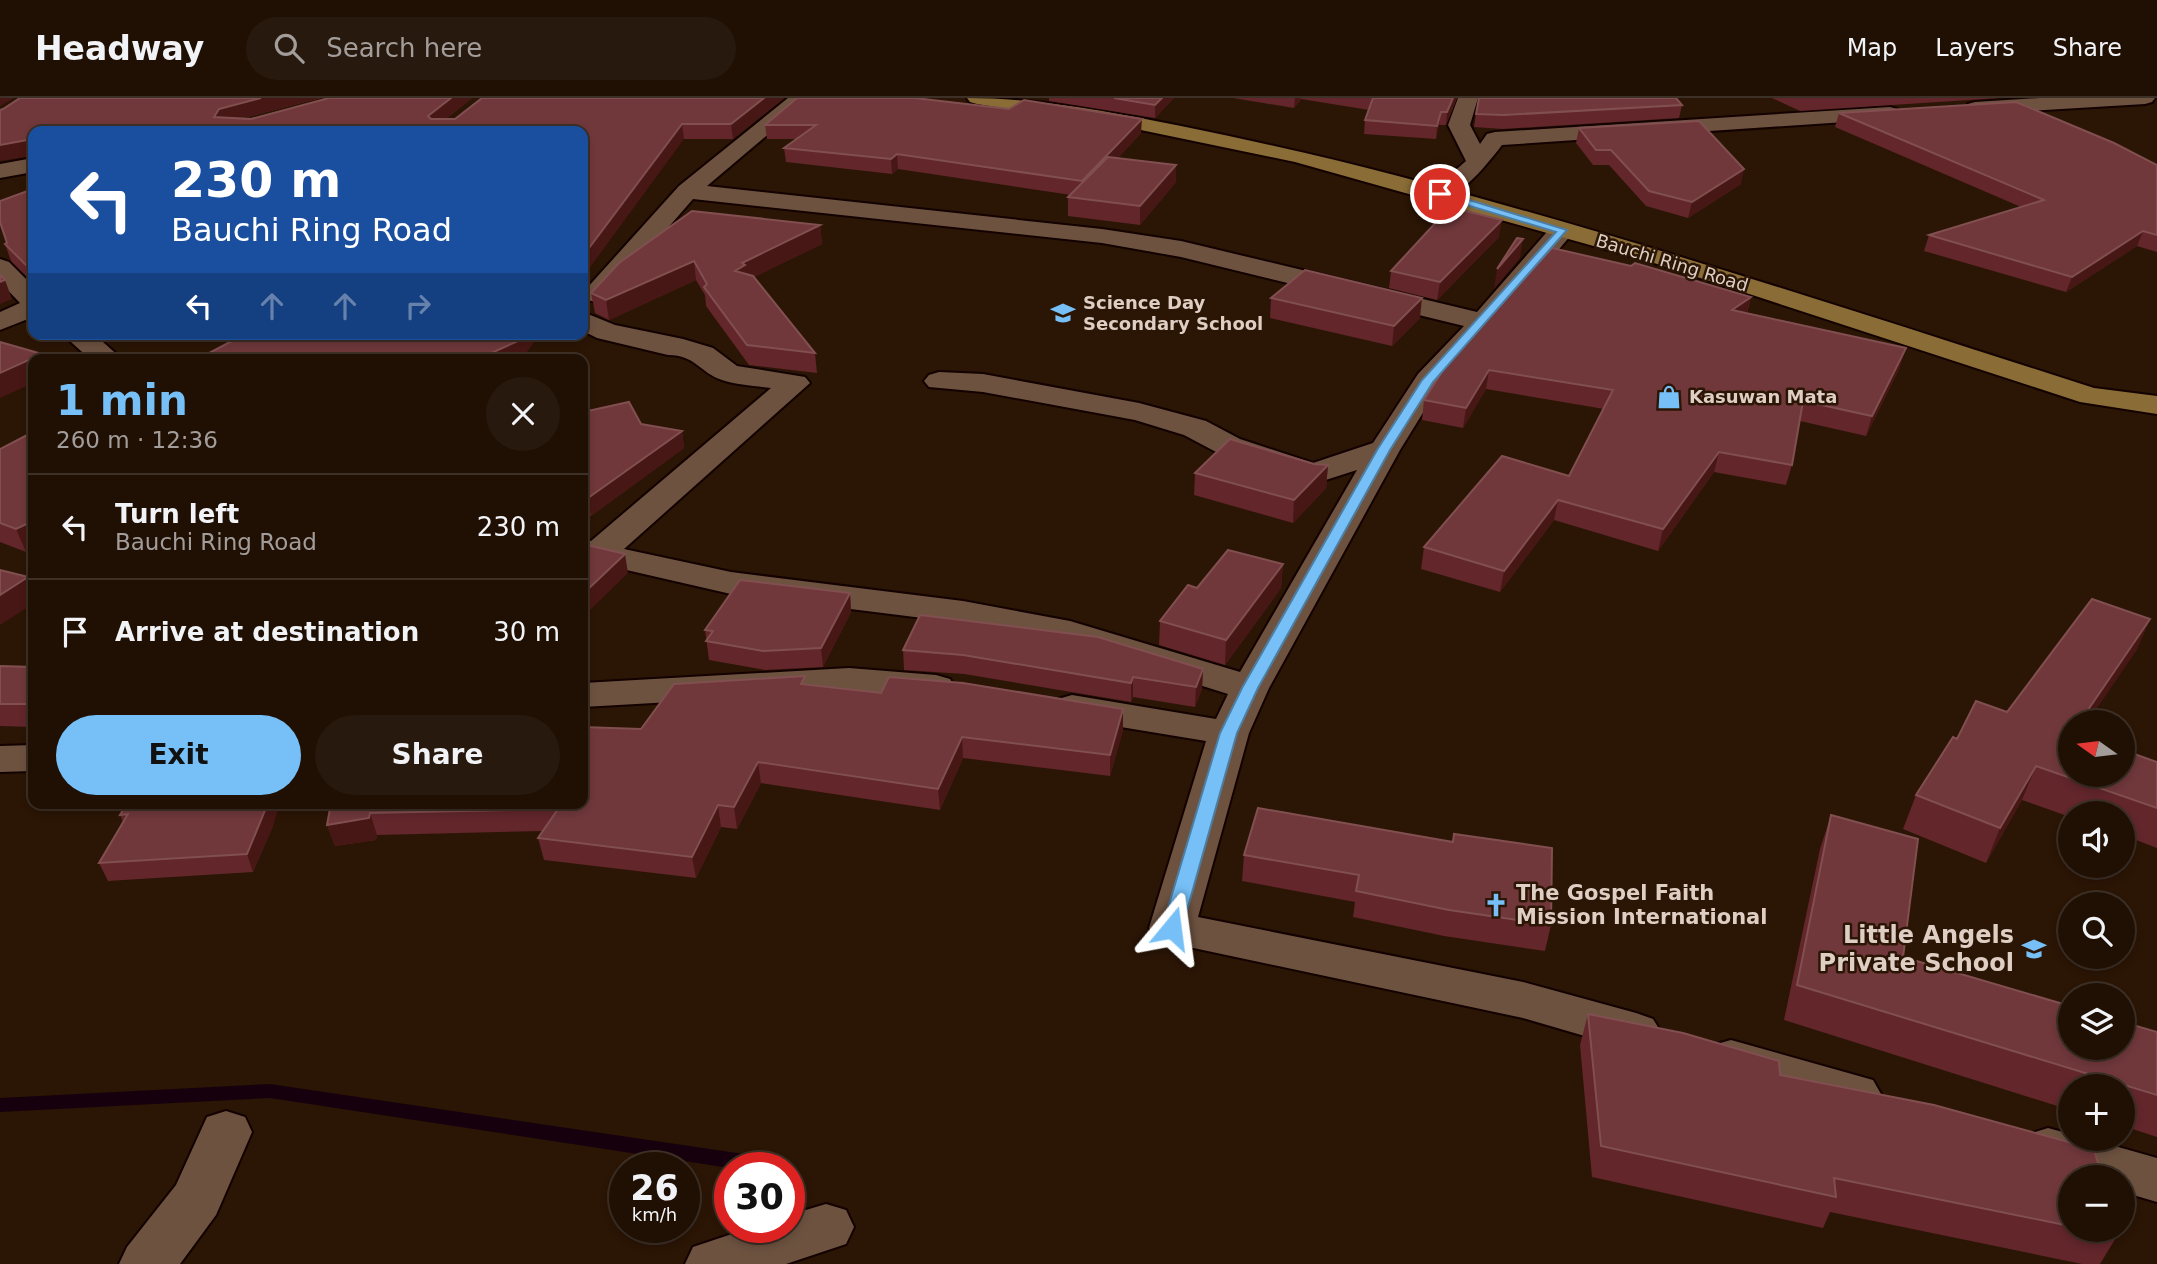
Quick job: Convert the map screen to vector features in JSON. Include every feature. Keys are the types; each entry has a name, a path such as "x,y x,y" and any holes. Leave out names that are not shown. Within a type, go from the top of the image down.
{"main road":[{"name":"Bauchi Ring Road","path":"977,98 1177,131 1298,156 1663,258 2090,396 2157,405"}],"street":[{"path":"588,300 687,191 801,98"},
{"path":"1468,98 1460,125 1478,162"},
{"path":"1963,103 2012,107 2145,98"},
{"path":"2012,107 2049,122"},
{"path":"1440,194 1478,162 1495,139 1905,112"},
{"path":"0,171 28,166"},
{"path":"687,191 1102,236 1181,249 1483,322"},
{"path":"1562,230 1483,322 1428,380 1384,450 1250,688 1228,733 1172,928 1523,1000 1893,1105"},
{"path":"0,267 28,296"},
{"path":"0,321 28,309"},
{"path":"588,322 607,332 661,343 667,348 682,347 692,350 703,354 729,373 795,383 590,552"},
{"path":"84,340 102,354"},
{"path":"939,381 984,383 1139,412 1195,428 1228,446 1313,474 1384,450"},
{"path":"590,552 731,583 962,612 1070,632 1250,688"},
{"path":"588,695 849,680 964,689"},
{"path":"1044,702 1228,733"},
{"path":"0,759 28,758"},
{"path":"147,1264 197,1199 226,1132"},
{"path":"2012,1139 2157,1180"},
{"path":"713,1264 826,1227"}],"building":[{"path":"20,98 261,98 219,109 214,117 251,119 329,98 451,98 428,116 431,119 455,119 482,98 764,98 731,124 682,124 588,249 588,126 28,126 28,141 0,145 0,110"},
{"path":"797,98 915,98 1009,109 1024,100 1142,119 1082,181 897,154 891,159 784,148 816,125 765,125"},
{"path":"1114,98 1162,98 1155,105"},
{"path":"1373,98 1453,98 1447,112 1441,112 1437,126 1365,120"},
{"path":"1479,98 1676,98 1682,105 1504,115 1476,114"},
{"path":"2016,102 2114,143 2157,165 2157,235 2143,231 2072,277 1929,235 2044,200 1839,113"},
{"path":"1699,121 1744,169 1692,202 1649,191 1611,150 1596,150 1579,128"},
{"path":"1108,157 1176,165 1140,206 1068,197"},
{"path":"28,191 28,267 5,244 7,243 0,222 0,201"},
{"path":"1450,207 1502,220 1440,282 1391,271"},
{"path":"692,211 820,225 742,263 745,265 735,271 753,276 815,353 747,345 704,287 707,284 694,261 606,300 591,293 619,263"},
{"path":"1517,238 1523,239 1497,269"},
{"path":"1552,248 1631,266 1635,263 1751,297 1732,310 1906,348 1872,416 1803,401 1792,465 1719,452 1663,529 1558,500 1504,571 1424,547 1502,456 1569,476 1613,390 1489,370 1466,408 1424,400 1445,367"},
{"path":"1305,270 1422,298 1394,326 1271,298"},
{"path":"234,340 519,340 489,354 207,354"},
{"path":"0,342 42,354 28,354 28,360 0,373"},
{"path":"629,402 641,424 682,431 588,498 588,411"},
{"path":"28,435 28,523 16,529 0,523 0,449"},
{"path":"1230,439 1314,464 1328,465 1294,500 1195,473"},
{"path":"588,545 625,554 588,589"},
{"path":"1228,550 1283,564 1226,640 1160,621 1188,585 1197,588"},
{"path":"0,570 28,577 0,595"},
{"path":"740,580 850,593 821,648 763,651 706,641 713,631 705,630"},
{"path":"2092,599 2150,619 2088,710 2058,710 2058,774 2036,766 2000,828 1916,795 1953,737 1957,739 1976,701 2007,712"},
{"path":"920,615 1098,637 1203,669 1196,687 1133,677 1131,683 963,655 903,650"},
{"path":"0,666 28,667 28,704 0,704"},
{"path":"805,676 801,684 881,693 889,677 963,683 1123,709 1110,755 962,737 938,789 758,762 734,807 718,805 692,857 538,838 558,809 588,809 588,727 641,729 674,684"},
{"path":"2135,754 2157,762 2157,808 2099,788 2135,788"},
{"path":"1258,808 1453,842 1454,834 1552,848 1551,925 1449,910 1356,891 1359,875 1244,855"},
{"path":"124,809 266,809 247,854 99,863 128,814 120,815"},
{"path":"330,809 558,809 370,813 369,818 327,825"},
{"path":"1831,815 1918,839 1903,957 2058,1002 2058,1060 2135,1060 2135,1026 2157,1032 2157,1095 2135,1088 2135,1074 2088,1074 1797,985"},
{"path":"1588,1014 1683,1033 1779,1061 1780,1075 1934,1105 2058,1139 2058,1151 2095,1151 2098,1165 2058,1165 2058,1224 1834,1178 1836,1197 1601,1146"}],"waterway":[{"path":"0,1105 270,1091 714,1158"}],"place":[{"name":"Science Day Secondary School","path":"1063,313"},
{"name":"Kasuwan Mata","path":"1669,397"},
{"name":"The Gospel Faith Mission International","path":"1496,905"},
{"name":"Little Angels Private School","path":"2034,949"}],"route":[{"path":"1172,928 1228,733 1250,688 1384,450 1428,380 1483,322 1562,230 1440,194"}]}
